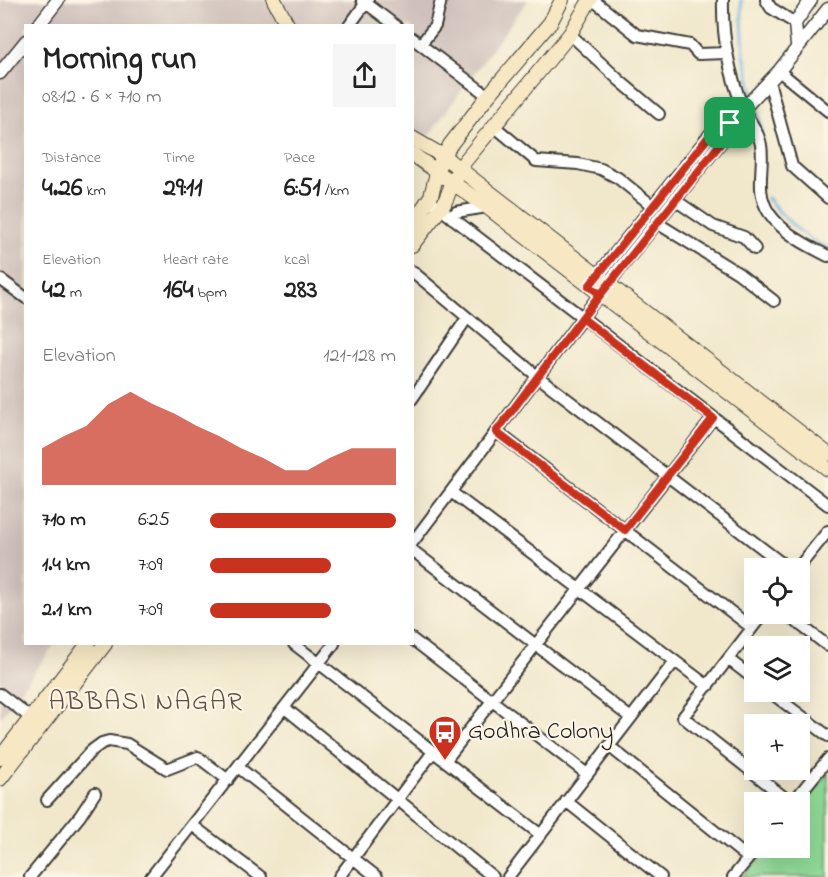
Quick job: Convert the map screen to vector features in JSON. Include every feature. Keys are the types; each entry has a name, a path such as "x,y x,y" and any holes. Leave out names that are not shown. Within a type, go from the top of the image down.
{"main road":[{"path":"274,0 287,24"},
{"path":"414,222 434,189 437,171 443,156 488,96 550,23 562,0"},
{"path":"414,243 446,213 456,176 570,34 592,0"},
{"path":"414,139 443,156 456,176 487,207 599,285 828,470"},
{"path":"414,155 437,171 456,176 828,454"},
{"path":"0,779 87,645"},
{"path":"0,758 36,722 104,645"}],"street":[{"path":"40,24 58,0"},
{"path":"441,0 435,26 417,41 488,96"},
{"path":"592,0 637,35 690,45 698,54 727,53"},
{"path":"723,0 727,53 760,138 762,155 760,178 768,211 790,234 828,256"},
{"path":"766,0 771,8 795,23"},
{"path":"797,45 795,23 811,0"},
{"path":"350,24 365,1 394,24"},
{"path":"599,285 657,223 728,134 730,123 778,71 797,45 826,16"},
{"path":"570,34 659,114"},
{"path":"0,73 24,43"},
{"path":"778,71 828,111"},
{"path":"769,81 792,166 828,198"},
{"path":"414,540 582,318 599,285 654,207 718,125 730,123"},
{"path":"494,126 536,162 579,164 601,169 618,178 654,207"},
{"path":"429,200 828,505"},
{"path":"675,200 713,226 744,237 755,249"},
{"path":"446,213 487,207"},
{"path":"657,223 738,273 774,301"},
{"path":"414,273 537,376 775,558"},
{"path":"0,279 24,297"},
{"path":"414,396 467,318"},
{"path":"445,761 713,418"},
{"path":"496,432 752,628"},
{"path":"451,492 708,686"},
{"path":"806,558 828,531"},
{"path":"818,543 828,552"},
{"path":"414,552 630,718"},
{"path":"755,624 683,717 778,792"},
{"path":"799,624 828,646"},
{"path":"414,641 587,774"},
{"path":"295,645 540,835"},
{"path":"151,877 333,645"},
{"path":"728,659 744,671"},
{"path":"509,877 675,661"},
{"path":"0,694 36,722"},
{"path":"783,702 828,736"},
{"path":"285,708 493,877"},
{"path":"47,800 91,751 109,741 127,744 167,769 195,758 201,758 228,780"},
{"path":"609,746 744,855"},
{"path":"339,877 433,752"},
{"path":"800,792 828,759"},
{"path":"238,767 377,877"},
{"path":"30,877 80,816 95,793"},
{"path":"566,801 661,877"},
{"path":"192,825 261,877"},
{"path":"733,877 748,858"}],"shaded area":[{"path":"0,0 528,0 414,156 414,24 24,24 24,645 54,645 0,718"}],"green space":[{"path":"828,773 828,877 742,877 758,858 810,858 810,796"}],"waterway":[{"path":"741,0 744,55 753,93"},
{"path":"756,102 762,131"},
{"path":"767,198 795,227 810,239 828,248"}],"place":[{"name":"Godhra Colony","path":"445,761"}],"district":[{"name":"ABBASI NAGAR","path":"146,703"}],"route":[{"path":"730,123 728,134 582,318 713,418 625,530 496,432 600,294 589,286 718,125 730,123"}]}
